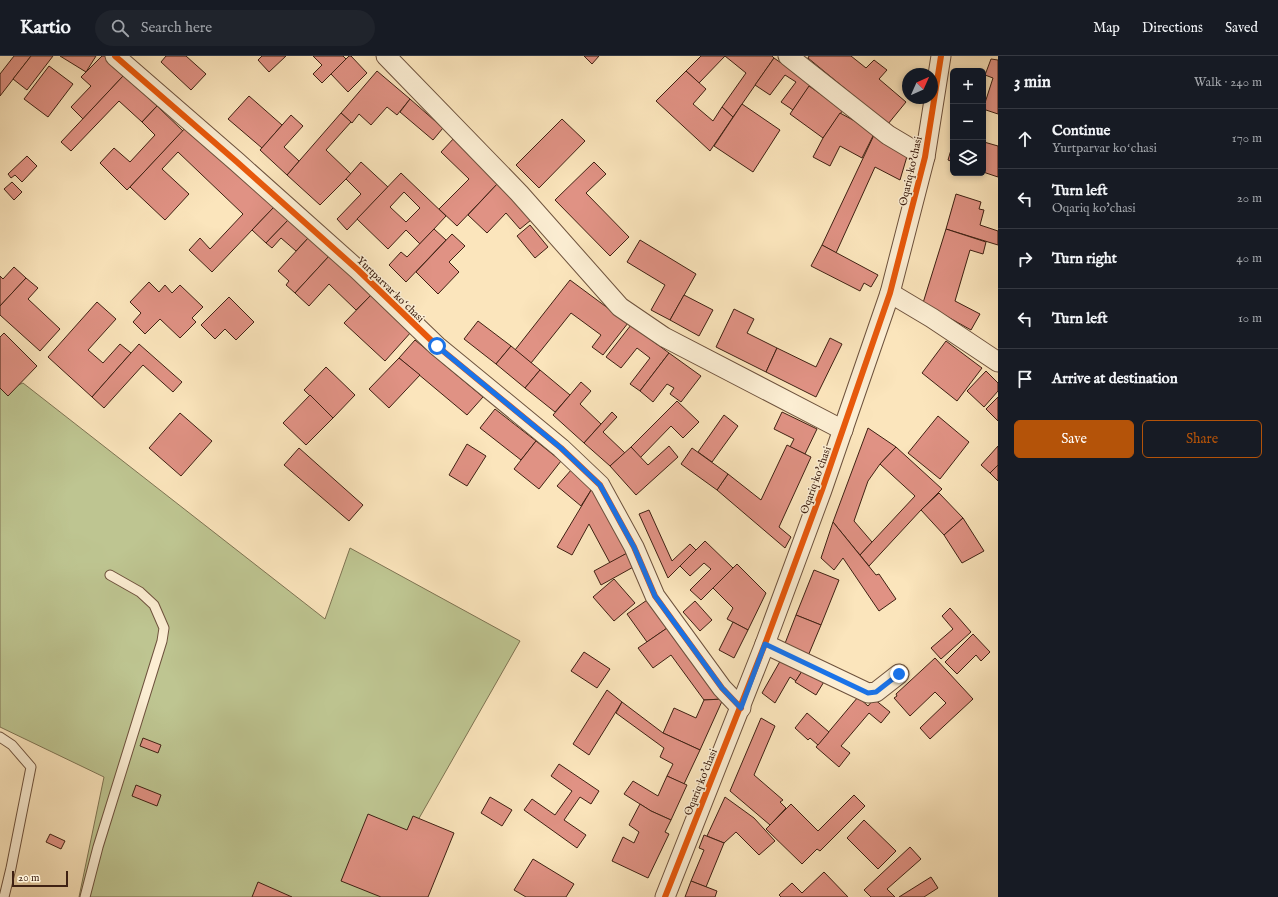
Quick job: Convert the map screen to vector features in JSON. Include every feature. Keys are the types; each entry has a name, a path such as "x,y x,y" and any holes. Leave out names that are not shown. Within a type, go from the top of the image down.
{"street":[{"name":"Yurtparvar koʻchasi","path":"115,56 243,167 358,270 437,346 561,448 600,485 634,547 655,596 718,682 741,708"},
{"path":"386,56 519,193 620,307 664,337 843,430"},
{"path":"788,56 888,135 925,157"},
{"name":"Oqariq ko'chasi","path":"665,897 741,708 765,644 843,430 890,293 925,157 941,56"},
{"path":"890,293 932,318 998,362"},
{"path":"765,644 868,693 876,692 899,674"}],"lane":[{"path":"85,897 98,847 162,641 164,628 154,605 140,592 110,575"},
{"path":"0,738 12,745 31,767 4,897"}],"green space":[{"path":"0,382 9,389 23,383 325,619 350,548 520,641 385,878 409,897 79,897 104,777 0,727"}],"building":[{"path":"14,56 31,56 0,96 0,74"},
{"path":"31,56 53,56 27,90 13,79"},
{"path":"60,56 96,56 86,72"},
{"path":"102,56 105,56 124,75 83,119 71,107 91,86 81,77"},
{"path":"166,56 186,56 206,74 191,90 161,62"},
{"path":"262,56 286,56 269,72 258,60"},
{"path":"313,56 343,56 346,59 322,83 313,74 322,65"},
{"path":"349,56 351,56 367,73 348,92 331,74"},
{"path":"584,56 599,56 592,64"},
{"path":"701,56 725,56 699,83 686,71"},
{"path":"725,56 772,56 774,58 733,117 722,107 746,73"},
{"path":"809,56 851,56 866,68 874,60 887,70 879,79 902,99 902,104 904,104 888,124 808,58"},
{"path":"774,58 811,84 793,110 781,102 796,82 785,75 770,95 755,85"},
{"path":"991,59 998,60 998,114 986,110 986,100 993,78 986,75"},
{"path":"49,66 73,84 48,117 24,99"},
{"path":"377,71 410,99 397,115 387,107 371,125 359,114 352,123 341,113"},
{"path":"686,71 706,89 693,104 713,121 722,107 733,117 710,151 656,101"},
{"path":"124,75 157,106 142,122 119,101 71,151 61,142"},
{"path":"809,86 843,110 823,138 790,114"},
{"path":"249,96 282,125 262,148 228,119"},
{"path":"410,99 443,128 433,140 400,112"},
{"path":"742,104 780,130 753,172 714,146"},
{"path":"157,106 183,131 127,190 100,163 114,148 130,162 155,135 142,122"},
{"path":"341,113 351,122 326,150 351,174 320,205 287,175"},
{"path":"840,113 875,132 862,158 840,146 830,166 813,157 823,138"},
{"path":"291,115 303,126 284,147 299,161 287,175 260,150"},
{"path":"562,119 585,141 539,188 516,165"},
{"path":"188,125 274,207 212,272 189,250 200,238 210,249 243,214 178,152 162,169 189,194 165,220 130,187"},
{"path":"874,135 908,153 900,180 875,167 836,253 822,245"},
{"path":"455,137 501,180 457,226 439,209 469,179 441,152"},
{"path":"986,143 998,146 998,177 986,173"},
{"path":"27,156 37,166 22,182 15,175 11,178 8,174"},
{"path":"361,162 388,187 347,230 337,219 361,194 346,179"},
{"path":"594,162 606,174 586,193 629,237 610,256 555,200"},
{"path":"401,173 446,216 420,244 406,230 388,249 357,219","holes":["404,192 420,208 406,222 390,207"]},
{"path":"12,182 22,192 14,200 4,189"},
{"path":"499,182 531,220 520,229 506,213 487,233 468,215"},
{"path":"956,194 981,202 979,209 984,210 980,225 998,231 998,245 946,229"},
{"path":"274,207 288,220 266,243 252,230"},
{"path":"290,218 310,236 296,251 281,238 272,248 266,243"},
{"path":"530,225 548,247 535,258 517,236"},
{"path":"434,229 446,240 406,282 389,265 401,252 407,257"},
{"path":"946,229 986,242 983,254 970,250 955,301 980,314 971,330 923,303"},
{"path":"452,234 465,246 449,262 459,272 438,294 416,272"},
{"path":"310,236 330,255 295,293 286,285 289,281 278,271"},
{"path":"640,240 696,274 670,320 651,310 665,285 627,262"},
{"path":"822,245 878,275 871,287 864,283 860,291 811,266"},
{"path":"330,255 372,294 356,310 329,284 309,306 295,293"},
{"path":"14,267 26,278 0,306 0,276 3,279"},
{"path":"26,278 38,288 28,299 60,329 40,351 0,315 0,306"},
{"path":"570,280 628,323 603,355 592,347 601,335 571,313 531,363 515,350"},
{"path":"149,282 159,292 165,285 172,293 180,285 203,307 192,318 196,322 180,338 160,319 145,334 133,322 141,313 130,302"},
{"path":"372,294 412,331 385,361 344,323"},
{"path":"684,295 713,310 699,336 670,320"},
{"path":"229,297 254,322 236,340 225,329 215,339 201,325"},
{"path":"97,302 116,319 88,350 103,363 120,344 131,353 92,397 48,357"},
{"path":"734,309 754,319 747,333 777,348 766,372 716,347"},
{"path":"478,321 511,346 496,364 464,339"},
{"path":"631,325 669,353 640,391 630,384 650,358 637,348 621,368 606,357"},
{"path":"4,333 37,366 8,396 0,388 0,337"},
{"path":"830,338 842,344 816,397 766,372 777,348 816,367"},
{"path":"415,340 483,397 467,415 399,358"},
{"path":"946,341 982,368 957,401 922,373"},
{"path":"139,344 182,382 173,392 143,365 104,408 92,397"},
{"path":"511,346 540,370 525,388 496,364"},
{"path":"669,353 701,376 681,402 670,394 674,388 667,384 653,402 640,391"},
{"path":"399,358 420,375 389,408 369,389"},
{"path":"326,367 355,395 333,418 304,390"},
{"path":"540,370 570,395 555,412 525,388"},
{"path":"986,371 998,383 998,391 984,407 967,391"},
{"path":"581,382 591,391 580,404 601,424 584,443 553,415"},
{"path":"310,395 333,418 306,445 283,423"},
{"path":"998,397 998,421 986,409"},
{"path":"677,401 699,422 683,438 671,426 640,458 631,447"},
{"path":"495,409 536,441 521,460 480,428"},
{"path":"612,412 617,417 603,432 625,453 610,466 584,443"},
{"path":"782,412 817,429 805,454 790,447 794,439 774,429"},
{"path":"180,413 212,441 181,476 149,448"},
{"path":"724,415 738,426 712,462 698,452"},
{"path":"938,416 969,442 940,479 908,453"},
{"path":"868,428 896,447 880,464 868,481 854,521 872,542 860,555 833,522"},
{"path":"536,441 561,461 539,489 514,469"},
{"path":"467,444 486,456 467,486 449,475"},
{"path":"787,445 811,457 779,527 791,537 785,548 717,490 728,474 761,500"},
{"path":"669,446 678,457 636,495 610,466 631,447 648,465"},
{"path":"998,446 998,465 990,473 981,465"},
{"path":"896,447 942,489 869,566 860,555 915,496 880,464"},
{"path":"299,448 363,505 349,521 284,465"},
{"path":"692,448 728,474 717,490 681,464"},
{"path":"998,465 998,481 990,473"},
{"path":"572,469 593,487 581,506 557,486"},
{"path":"593,487 629,552 610,563 589,524 572,555 557,547"},
{"path":"939,493 963,518 944,535 921,510"},
{"path":"649,510 672,561 690,544 696,550 668,578 639,514"},
{"path":"963,518 984,551 962,563 944,535"},
{"path":"833,522 876,575 879,574 896,599 879,611 843,558 834,570 821,558"},
{"path":"705,541 733,568 701,600 690,590 711,569 704,563 690,576 680,566"},
{"path":"629,552 637,565 601,585 594,571"},
{"path":"737,564 766,593 748,630 727,619 733,608 713,588"},
{"path":"814,570 839,580 821,625 796,615"},
{"path":"614,579 635,603 614,621 593,597"},
{"path":"650,598 670,626 647,642 627,614"},
{"path":"695,601 712,620 700,631 683,612"},
{"path":"950,608 971,632 941,659 931,648 953,629 942,616"},
{"path":"796,615 821,625 808,656 784,646"},
{"path":"733,622 748,630 734,658 719,650"},
{"path":"670,626 723,699 704,700 671,655 653,668 638,648"},
{"path":"973,634 990,652 981,661 976,655 957,674 945,662"},
{"path":"584,652 610,669 597,688 571,671"},
{"path":"783,656 804,668 796,681 790,677 775,703 762,693"},
{"path":"935,658 973,699 930,739 920,728 946,703 935,692 910,716 894,698 897,696 896,694"},
{"path":"804,668 825,680 816,695 795,682"},
{"path":"607,690 622,702 589,755 573,744"},
{"path":"858,697 868,706 874,699 890,712 881,723 869,713 841,746 850,753 839,767 816,747"},
{"path":"723,699 700,750 663,733 674,708 696,718 704,700"},
{"path":"622,702 663,733 700,750 684,784 667,776 673,764 660,757 664,748 616,713"},
{"path":"807,713 829,732 818,745 810,738 808,740 795,728"},
{"path":"761,718 775,726 754,775 783,800 780,802 786,808 770,825 730,791"},
{"path":"143,738 161,745 158,753 140,746"},
{"path":"559,764 599,791 591,804 580,797 564,820 586,835 577,848 524,810 532,799 555,815 572,791 551,776"},
{"path":"667,776 687,785 671,820 651,811 624,794 633,781 658,796"},
{"path":"136,785 161,795 157,806 132,796"},
{"path":"854,795 865,806 820,851 817,849 802,864 766,829 791,804 818,831"},
{"path":"490,797 512,810 502,826 481,813"},
{"path":"725,797 754,818 775,841 759,855 736,832 724,843 707,836"},
{"path":"640,804 671,820 665,832 669,834 648,878 612,861 623,837 634,843 639,832 629,825"},
{"path":"368,814 407,830 413,816 454,833 428,897 381,897 341,881"},
{"path":"864,820 896,851 878,869 847,838"},
{"path":"50,834 65,841 61,849 46,842"},
{"path":"704,835 724,843 706,887 691,881 704,850 699,848"},
{"path":"910,847 921,859 887,889 895,897 871,897 864,890"},
{"path":"533,859 574,884 566,897 526,897 514,890"},
{"path":"824,872 848,897 781,897 779,895 792,883 802,893"},
{"path":"931,877 938,888 924,897 899,897"},
{"path":"691,881 717,891 715,897 685,897"},
{"path":"258,882 292,897 252,897"}],"cycle path":[{"path":"115,56 358,270 437,346 561,448 600,485 634,547 655,596 722,688 741,708"},
{"path":"665,897 765,644 822,490 890,293 925,157 941,56"}],"route":[{"path":"437,346 561,448 600,485 634,547 655,596 691,648 722,688 741,708 765,644 868,693 876,692 899,674"}]}
